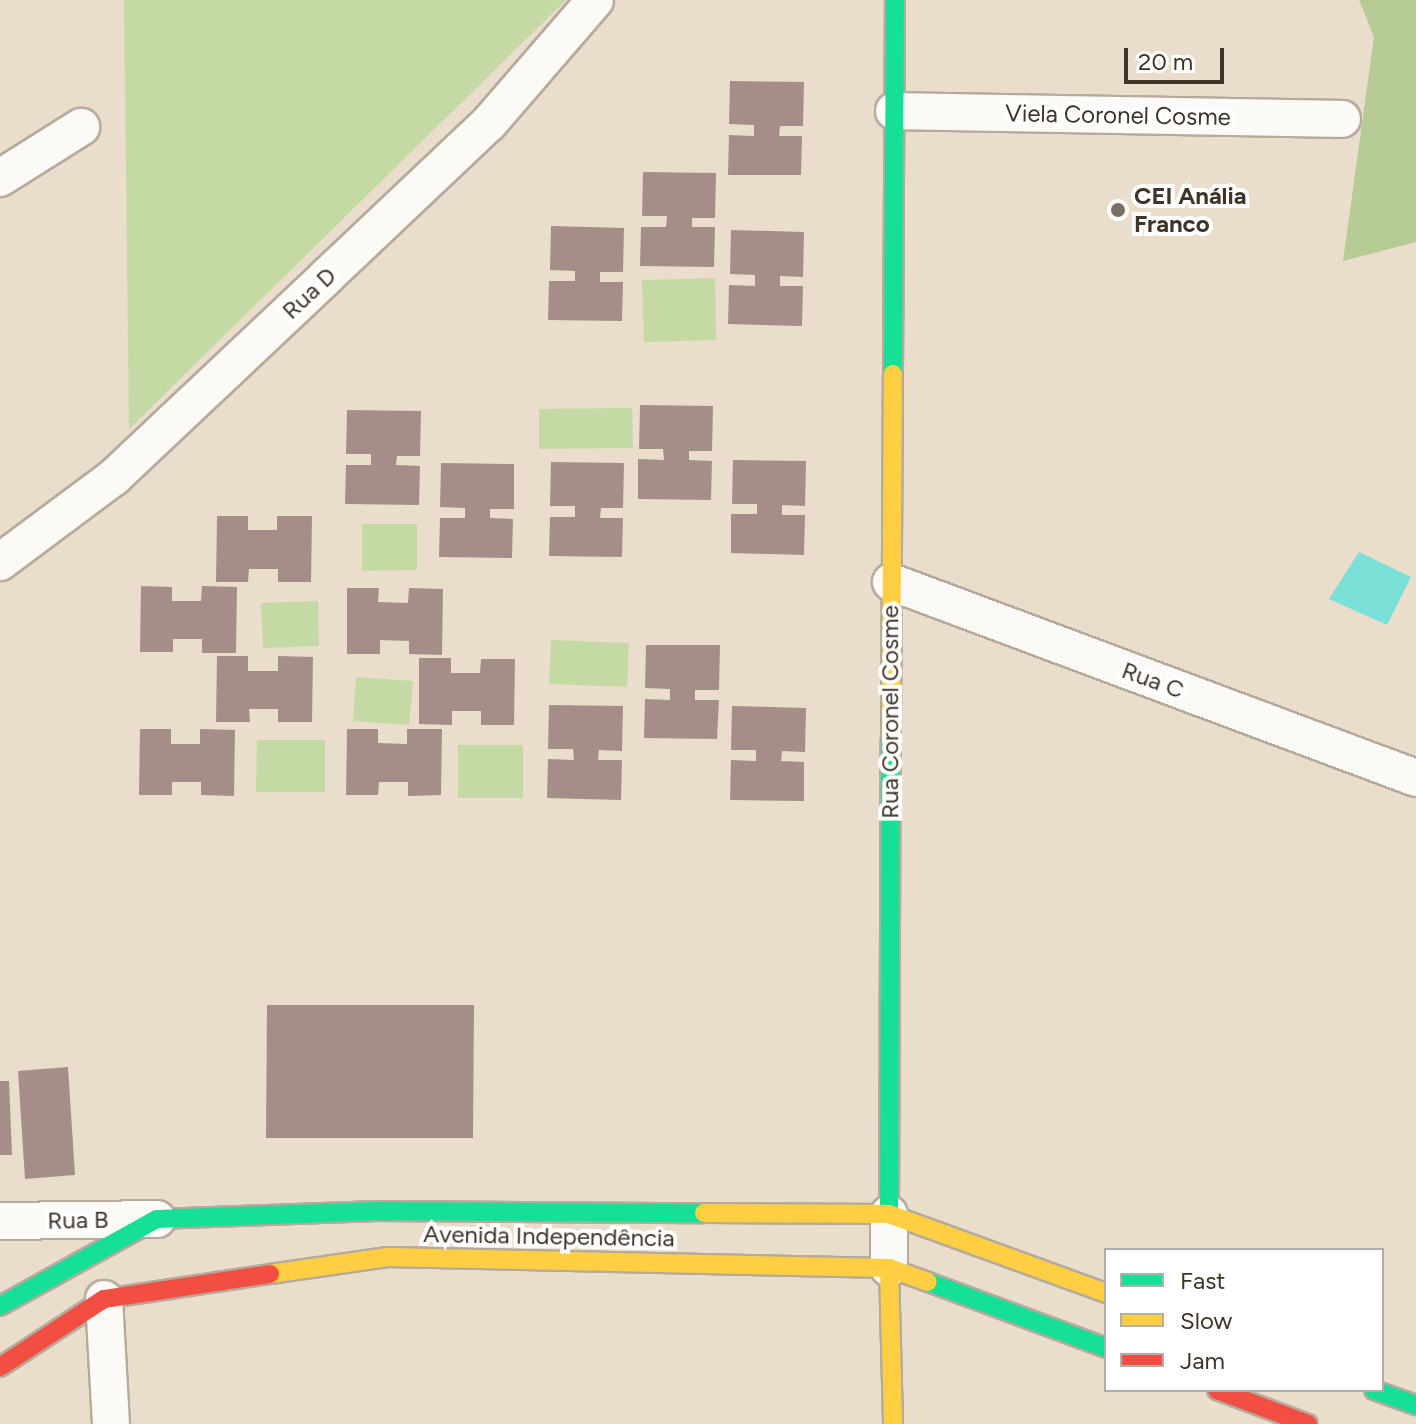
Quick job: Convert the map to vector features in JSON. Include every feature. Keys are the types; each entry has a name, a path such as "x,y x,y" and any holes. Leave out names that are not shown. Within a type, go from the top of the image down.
{"main road":[{"name":"Rua Coronel Cosme","path":"889,1214 895,0"},
{"name":"Avenida Independência","path":"0,1367 104,1299 383,1234 889,1214 1104,1292"},
{"name":"Avenida Independência","path":"0,1306 157,1219 889,1268 1104,1347"},
{"name":"Rua Coronel Cosme","path":"889,1268 893,1424"},
{"path":"1222,1392 1308,1424"},
{"path":"1380,1392 1416,1405"}],"street":[{"name":"Rua D","path":"0,562 114,477 373,233 489,123 595,0"},
{"name":"Viela Coronel Cosme","path":"894,111 1342,119"},
{"path":"0,178 81,127"},
{"name":"Rua C","path":"891,582 1416,778"},
{"name":"Rua Coronel Cosme","path":"889,1214 889,1268"},
{"name":"Rua B","path":"0,1221 157,1219"},
{"path":"104,1299 111,1424"}],"green space":[{"path":"124,0 566,0 129,429"},
{"path":"1359,0 1416,0 1416,242 1343,261 1374,37"},
{"path":"715,278 716,340 644,342 642,280"},
{"path":"632,408 633,448 539,449 539,409"},
{"path":"362,524 417,524 417,570 362,571"},
{"path":"318,601 319,646 263,648 261,603"},
{"path":"551,640 629,643 627,687 549,684"},
{"path":"356,677 413,681 409,725 353,721"},
{"path":"257,740 325,740 325,792 256,792"},
{"path":"458,745 523,745 523,798 458,798"}],"water":[{"path":"1359,552 1411,577 1387,625 1329,599"}],"building":[{"path":"730,81 804,82 803,126 780,126 779,136 802,136 801,175 728,175 729,135 754,136 754,125 729,124"},
{"path":"643,172 716,173 715,218 692,218 692,227 715,227 714,267 640,266 641,227 666,227 667,216 642,216"},
{"path":"551,226 624,228 623,272 600,272 600,282 623,282 622,321 548,320 549,281 575,281 575,271 550,270"},
{"path":"731,230 804,232 803,277 780,276 780,286 803,286 802,326 728,324 729,285 755,286 755,275 730,274"},
{"path":"640,405 713,406 712,451 689,451 689,460 712,461 711,500 638,499 638,459 664,460 663,449 639,449"},
{"path":"347,410 421,411 420,456 397,456 396,465 420,466 419,505 345,504 346,465 371,465 371,454 346,454"},
{"path":"733,460 806,461 805,506 782,505 782,515 805,515 804,555 731,553 731,514 757,514 757,504 732,504"},
{"path":"551,462 624,463 623,508 601,508 600,518 623,518 622,557 549,556 550,517 575,517 575,506 550,506"},
{"path":"441,463 514,464 514,509 490,509 490,518 513,519 512,558 439,557 440,518 465,518 465,508 440,507"},
{"path":"217,516 248,516 248,530 277,530 277,516 312,516 311,582 278,582 278,569 249,569 248,582 216,582"},
{"path":"141,586 172,587 172,601 201,601 202,586 237,587 236,653 202,653 202,639 173,639 173,652 140,652"},
{"path":"347,588 379,588 378,602 408,603 409,588 443,589 442,655 409,654 409,641 380,640 380,654 347,654"},
{"path":"646,645 720,645 719,690 695,690 695,700 719,700 717,739 644,738 645,699 670,700 670,689 645,688"},
{"path":"217,656 248,656 248,671 278,671 278,656 313,657 312,722 278,722 278,709 249,709 250,722 216,722"},
{"path":"419,658 451,658 451,673 480,673 481,659 515,659 514,725 481,725 481,711 452,711 452,725 419,724"},
{"path":"549,705 623,706 622,751 599,750 598,760 622,760 621,800 547,798 548,759 574,760 573,749 548,749"},
{"path":"732,706 806,708 805,752 782,751 781,761 804,762 804,801 730,800 731,760 756,761 756,750 731,750"},
{"path":"140,729 171,729 171,744 200,744 200,729 235,730 234,796 201,795 201,782 172,782 172,795 139,795"},
{"path":"347,729 378,729 378,743 407,744 407,729 442,729 441,795 408,796 408,782 379,782 378,795 346,795"},
{"path":"267,1005 474,1005 473,1138 266,1138"},
{"path":"68,1067 75,1175 25,1179 18,1071"},
{"path":"0,1081 9,1081 12,1155 0,1155"}],"traffic: fast":[{"path":"893,374 895,0"},
{"path":"889,1214 891,739"},
{"path":"0,1306 157,1219 378,1211 704,1213"},
{"path":"928,1282 1104,1347"},
{"path":"1380,1392 1416,1405"}],"traffic: slow":[{"path":"891,739 893,374"},
{"path":"704,1213 889,1214 1104,1292"},
{"path":"270,1274 388,1257 889,1268 928,1282"},
{"path":"889,1268 893,1424"}],"traffic: jam":[{"path":"0,1367 104,1299 270,1274"},
{"path":"1222,1392 1308,1424"}],"place":[{"name":"CEI Anália Franco","path":"1118,210"}]}
